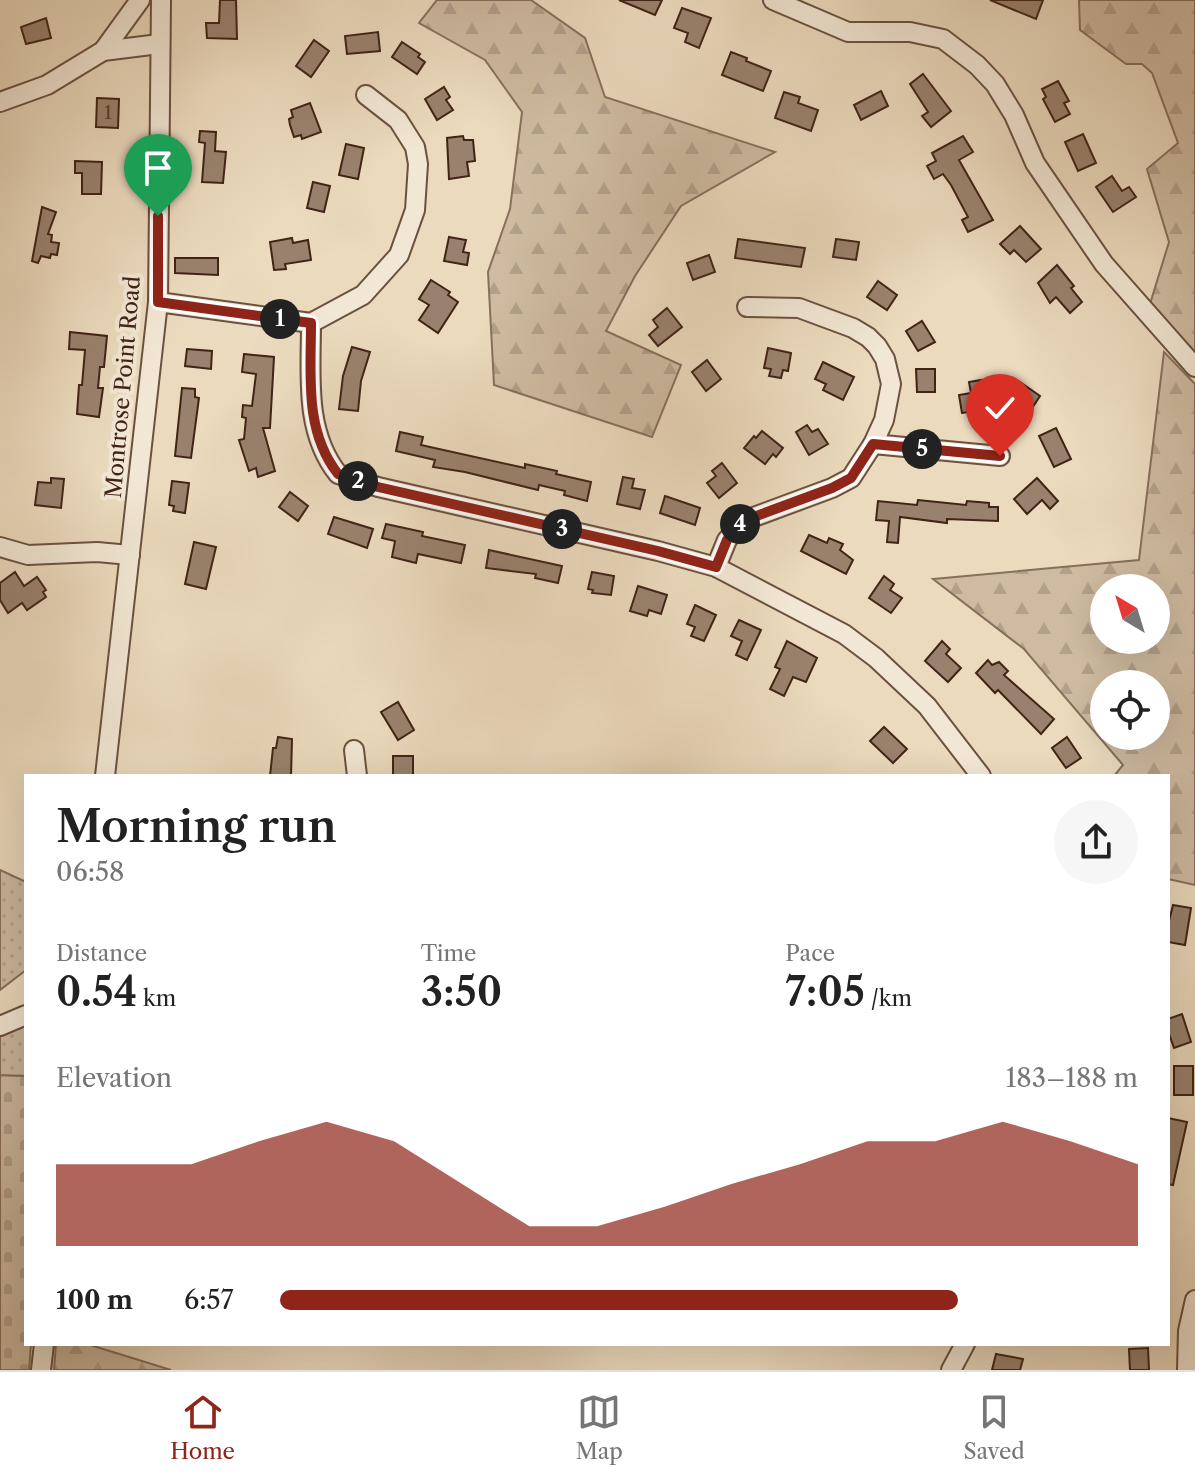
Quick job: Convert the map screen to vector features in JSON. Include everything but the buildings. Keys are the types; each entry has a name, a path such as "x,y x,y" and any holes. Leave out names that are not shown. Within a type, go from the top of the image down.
{"street":[{"path":"0,102 47,85 103,51 140,0"},
{"name":"Montrose Point Road","path":"105,774 158,302 161,0"},
{"path":"773,0 848,32 910,32 943,39 977,65 995,84 1014,115 1035,163 1104,264 1195,367"},
{"path":"103,51 159,44"},
{"path":"158,302 311,323 363,295 399,255 415,210 418,164 415,147 398,120 366,95"},
{"path":"716,567 727,540 743,521 851,478 884,420 891,384 885,359 868,337 799,308 747,307"},
{"path":"311,323 311,406 320,446 338,474 378,487 716,567 832,627 876,658 927,706 979,774"},
{"path":"873,444 1000,456"},
{"path":"0,547 28,555 97,552 130,555"},
{"path":"354,750 357,774"},
{"path":"0,1026 24,1016"},
{"path":"1187,1370 1188,1331 1195,1300"},
{"path":"41,1370 44,1346"},
{"path":"951,1370 964,1346"}],"green space":[{"path":"437,0 531,0 585,38 605,97 775,152 681,206 635,276 606,331 681,365 652,437 494,385 488,272 510,209 522,112 485,60 419,23"},
{"path":"1079,0 1195,0 1195,352 1150,304 1169,242 1147,169 1178,143 1152,73 1142,64 1126,64 1080,30"},
{"path":"1164,352 1195,384 1195,885 1170,879 1170,774 1116,774 1123,765 1110,750 1170,750 1170,670 1090,670 1090,726 1024,649 933,579 1139,560"},
{"path":"0,870 24,881 24,972 0,990"},
{"path":"24,1008 24,1076 0,1075 0,1017"},
{"path":"0,1075 24,1076 24,1346 31,1346 29,1370 0,1370"},
{"path":"56,1346 93,1346 171,1370 54,1370"}],"route":[{"path":"158,216 158,302 311,323 311,406 320,446 338,474 378,487 716,567 727,540 743,521 851,478 873,444 1000,456"}]}
